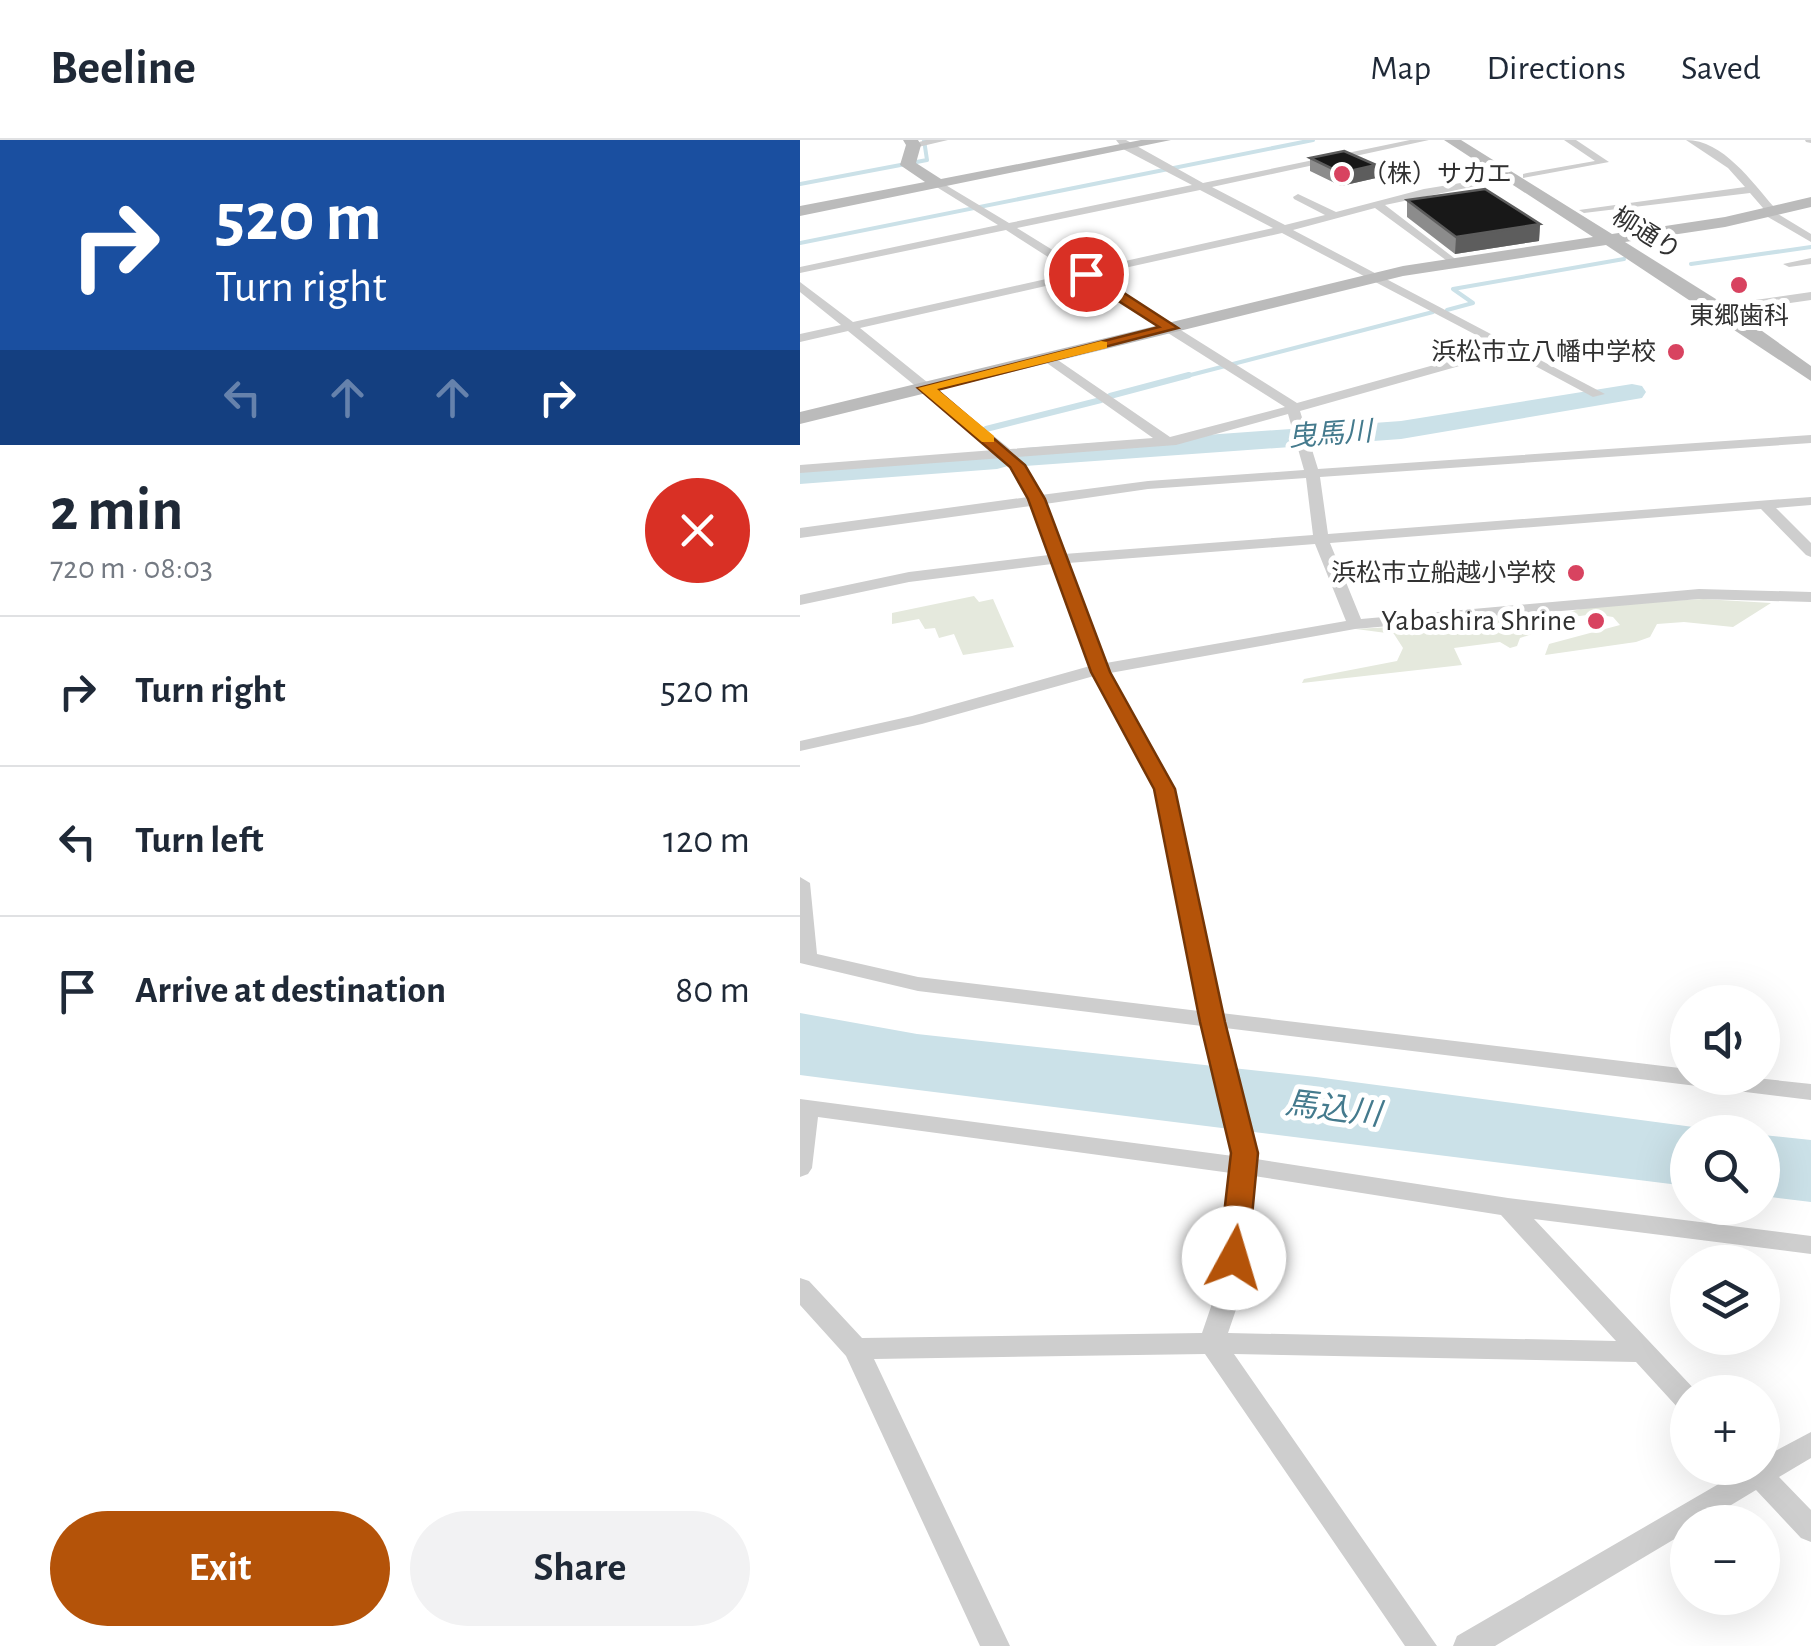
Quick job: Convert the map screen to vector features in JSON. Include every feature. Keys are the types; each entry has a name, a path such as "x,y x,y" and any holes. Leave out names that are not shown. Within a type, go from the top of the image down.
{"street":[{"path":"943,140 912,143 908,165 1292,406 1312,472 1321,539 1355,624"},
{"path":"800,211 1124,144 1164,140"},
{"path":"800,270 1424,140"},
{"name":"柳通り","path":"1451,140 1630,237 1811,353"},
{"name":"柳通り","path":"1469,140 1608,240 1721,310 1811,376"},
{"path":"800,338 1378,204 1605,164 1569,140"},
{"path":"1692,140 1732,166 1768,210 1810,237"},
{"path":"1124,144 1598,394"},
{"path":"1272,172 1336,216"},
{"path":"1584,210 1753,189"},
{"path":"800,418 1376,278 1454,262 1630,237 1811,202"},
{"path":"1378,204 1454,262"},
{"path":"1789,264 1811,261"},
{"path":"800,286 1017,465 1036,499 1100,672 1164,789 1244,1160 1230,1289 1212,1343"},
{"path":"1740,306 1811,296"},
{"path":"800,469 1166,441 1510,348"},
{"path":"1050,358 1166,441"},
{"path":"800,532 1148,485 1811,439"},
{"path":"800,576 803,600 909,577 1057,559 1811,501"},
{"path":"1764,504 1811,552"},
{"path":"800,746 916,720 1022,687 1355,624 1700,594 1811,597"},
{"path":"800,883 808,958 918,984 1214,1026 1811,1092"},
{"path":"800,1168 804,1107 1244,1160 1508,1207 1811,1245"},
{"path":"1508,1207 1670,1383"},
{"path":"800,1288 856,1350 995,1646"},
{"path":"1212,1343 1422,1646"},
{"path":"856,1350 1212,1343 1639,1352"},
{"path":"1780,1460 1811,1444"},
{"path":"1468,1646 1734,1485"},
{"path":"1769,1485 1811,1529"}],"shaded area":[{"path":"974,596 979,602 993,599 1014,647 963,655 954,634 939,638 935,628 925,629 919,619 892,624 892,613"},
{"path":"1703,599 1771,603 1733,627 1684,622 1657,624 1650,637 1636,642 1545,655 1549,644 1620,625 1613,617 1594,614 1566,618 1569,612 1596,605"},
{"path":"1532,611 1538,620 1532,634 1520,638 1517,646 1510,648 1500,642 1454,648 1462,665 1302,683 1304,679 1397,661 1403,648 1394,634 1356,629 1409,626 1422,630 1434,622 1469,621 1472,631 1491,615"}],"water":[{"name":"馬込川","path":"800,1013 917,1034 1316,1077 1670,1124 1670,1184 854,1082 800,1075"},
{"path":"1780,1137 1811,1140 1811,1202 1780,1198"}],"building":[{"path":"1344,151 1376,165 1341,173 1310,158"},
{"path":"1485,189 1540,224 1456,237 1407,200"}],"waterway":[{"path":"800,184 927,160 924,140"},
{"path":"800,243 1313,140"},
{"path":"1691,264 1811,247"},
{"path":"1447,310 1473,303 1453,289 1624,259"},
{"path":"1179,378 1433,312"},
{"path":"1110,396 1189,375"},
{"name":"曳馬川","path":"1025,457 1401,430 1632,392"},
{"path":"986,429 1101,400"},
{"name":"曳馬川","path":"800,475 997,460"}],"slow traffic":[{"path":"988,439 926,388 1101,345"}],"place":[{"name":"（株）サカエ","path":"1342,174"},
{"name":"東郷歯科","path":"1739,285"},
{"name":"浜松市立八幡中学校","path":"1676,352"},
{"name":"浜松市立船越小学校","path":"1576,573"},
{"name":"Yabashira Shrine","path":"1596,621"}],"route":[{"path":"1086,274 1170,328 926,388 1017,465 1036,499 1100,672 1164,789 1212,1022 1244,1153 1234,1258"}]}
